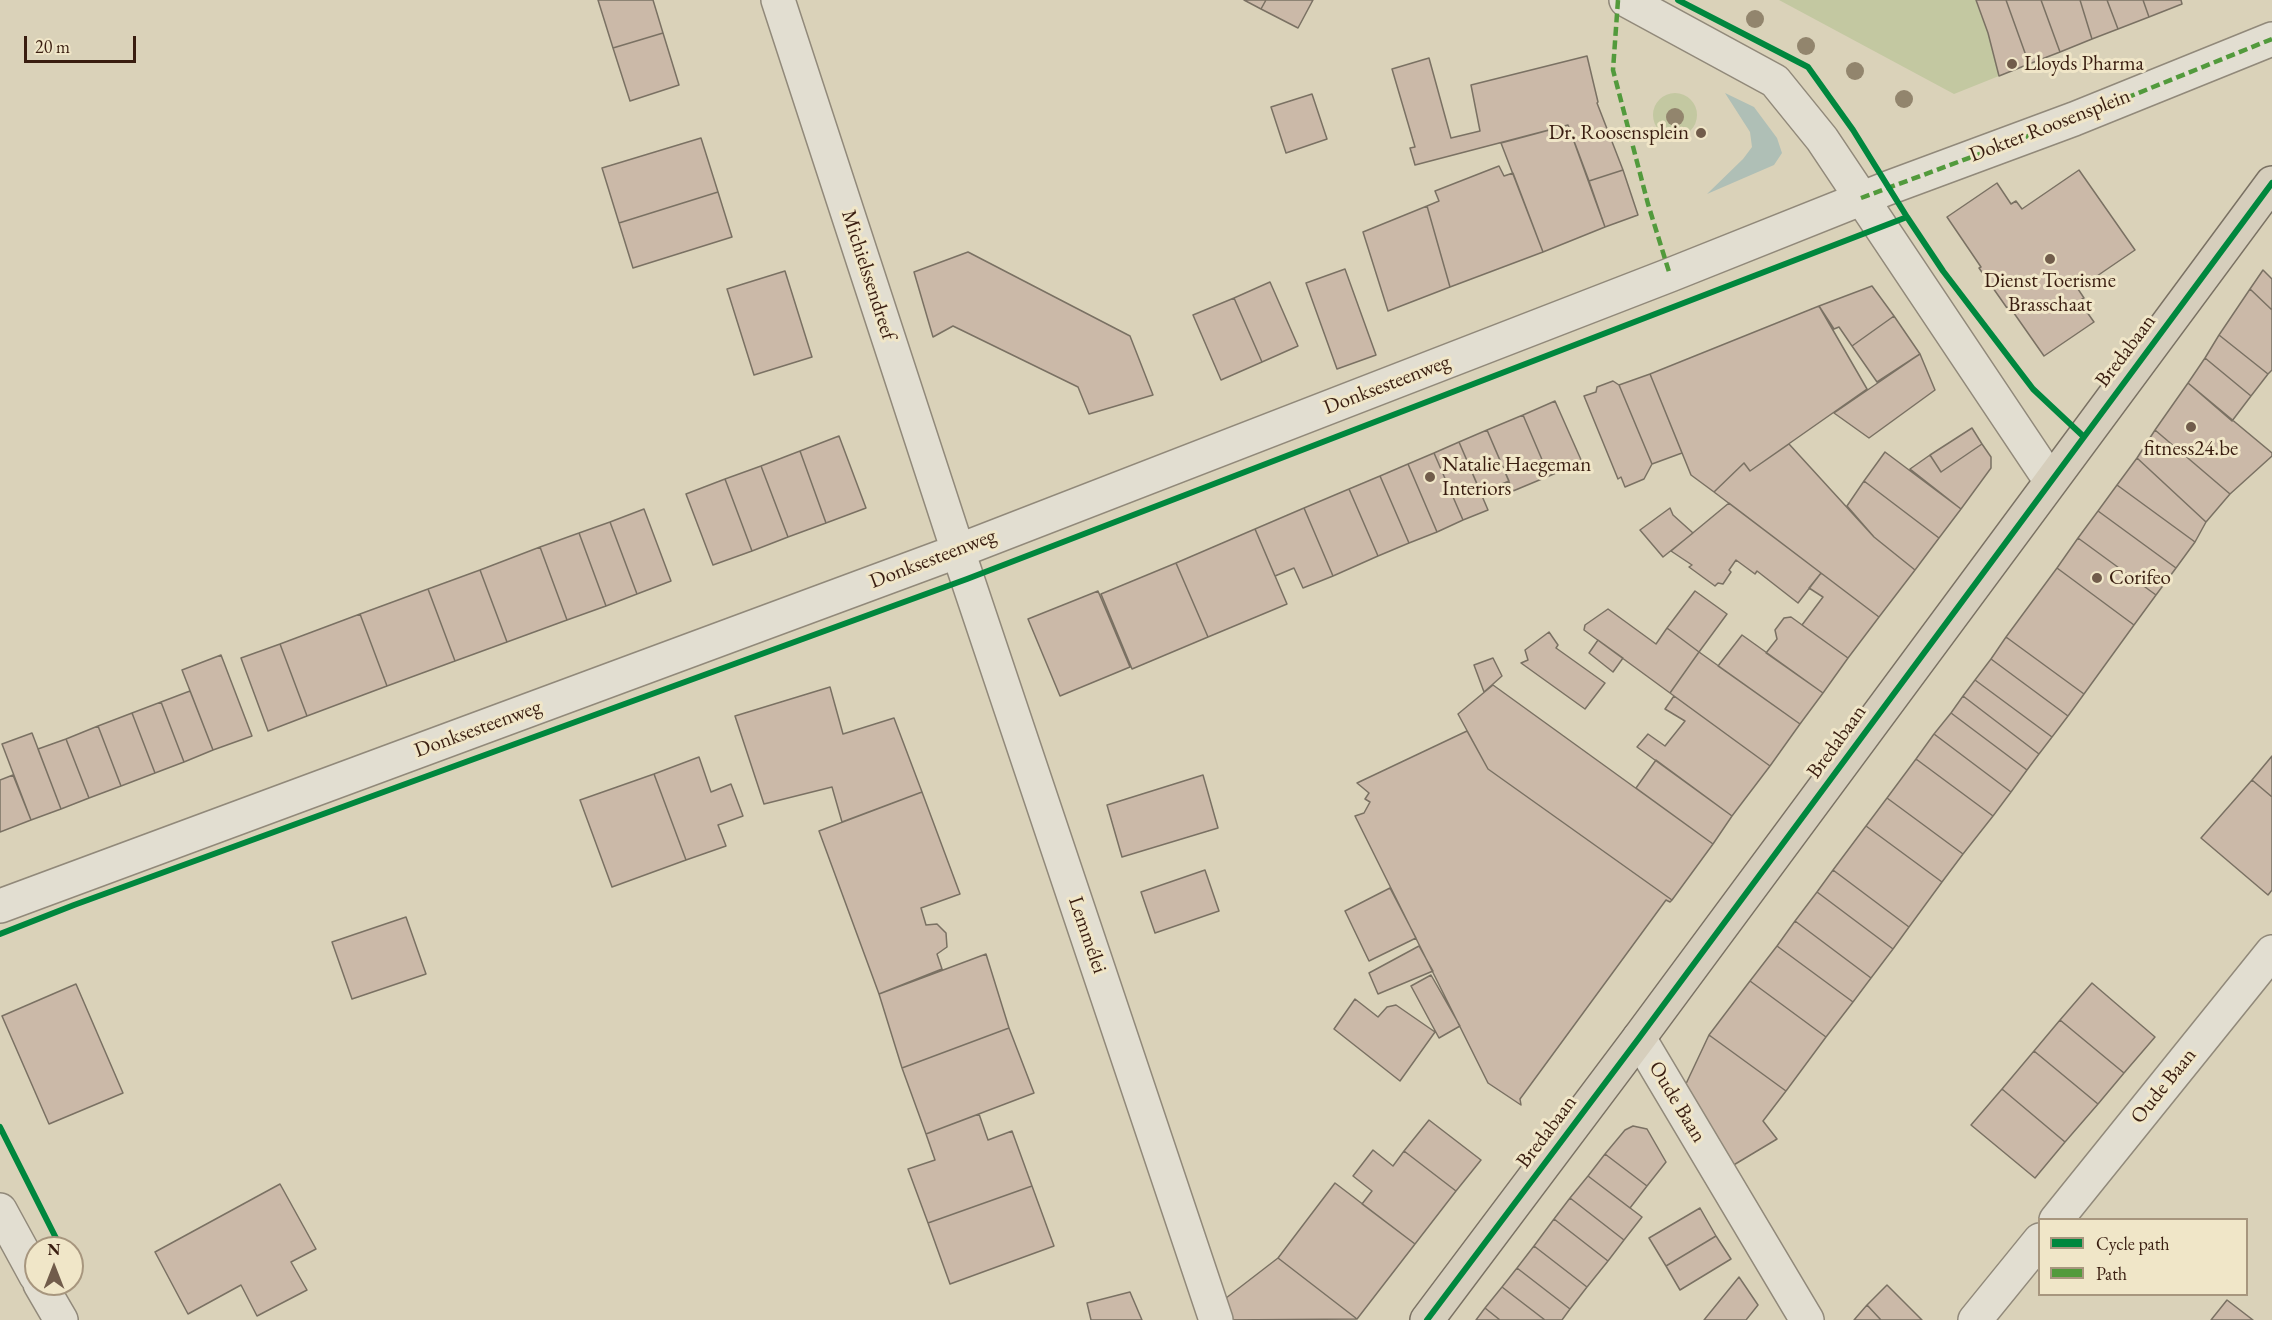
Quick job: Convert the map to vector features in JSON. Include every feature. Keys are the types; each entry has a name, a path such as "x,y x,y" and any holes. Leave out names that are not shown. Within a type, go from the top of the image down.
{"main road":[{"name":"Bredabaan","path":"1427,1320 1639,1038 2272,183"}],"street":[{"name":"Michielssendreef","path":"778,0 958,551"},
{"path":"1626,0 1775,81 1822,139 2050,480"},
{"name":"Dokter Roosensplein","path":"1861,198 2074,119 2272,39"},
{"name":"Donksesteenweg","path":"0,906 958,551 1671,275 1861,198"},
{"name":"Lemmélei","path":"958,551 1216,1320"},
{"name":"Oude Baan","path":"2058,1218 2272,952"},
{"name":"Oude Baan","path":"1639,1038 1807,1320"},
{"path":"0,1210 24,1254"},
{"path":"1976,1320 2038,1242"},
{"path":"47,1296 61,1320"}],"green space":[{"path":"1779,0 1976,0 1988,33 1999,76 1954,94"},
{"path":"1675,93 1691,99 1697,115 1691,131 1675,137 1659,131 1653,115 1659,99"}],"shaded area":[{"path":"1725,93 1754,107 1777,138 1782,153 1774,165 1707,194 1752,147 1750,132"}],"building":[{"path":"598,0 653,0 663,33 613,48"},
{"path":"1244,0 1266,0 1261,9"},
{"path":"1266,0 1313,0 1298,28 1261,9"},
{"path":"1976,0 2006,0 2029,64 1999,76 1988,33"},
{"path":"2006,0 2041,0 2060,52 2029,64"},
{"path":"2041,0 2080,0 2092,39 2060,52"},
{"path":"2080,0 2107,0 2118,29 2092,39"},
{"path":"2107,0 2143,0 2149,17 2118,29"},
{"path":"2143,0 2181,0 2182,4 2149,17"},
{"path":"663,33 679,85 630,101 613,48"},
{"path":"1587,56 1597,103 1623,170 1589,181 1568,125 1415,165 1410,148 1415,147 1392,69 1429,58 1451,138 1480,131 1471,85"},
{"path":"1312,94 1327,139 1286,153 1271,107"},
{"path":"1568,125 1605,227 1543,252 1501,143"},
{"path":"701,138 718,192 619,223 602,168"},
{"path":"1499,166 1504,176 1513,173 1543,252 1450,287 1427,206 1439,201 1435,191"},
{"path":"1623,170 1638,215 1605,227 1589,181"},
{"name":"Dienst Toerisme Brasschaat","path":"2079,170 2135,250 2078,289 2084,298 2079,301 2094,322 2044,356 1979,268 1981,267 1947,217 1997,183 2011,204 2016,201 2022,209"},
{"path":"718,192 732,237 633,268 619,223"},
{"path":"1427,206 1450,287 1388,311 1363,232"},
{"path":"968,252 1130,336 1153,395 1089,414 1078,387 953,326 933,337 914,272"},
{"path":"1345,269 1376,355 1337,369 1306,283"},
{"path":"2263,270 2272,279 2272,310 2250,289"},
{"path":"785,271 812,357 754,375 727,289"},
{"path":"1270,282 1298,346 1262,362 1234,298"},
{"path":"1872,286 1894,316 1852,346 1839,327 1834,329 1819,306"},
{"path":"2250,289 2272,310 2272,370 2268,374 2219,335"},
{"path":"1234,298 1262,362 1221,380 1193,315"},
{"path":"1819,306 1867,389 1750,471 1744,463 1714,492 1691,475 1650,374"},
{"path":"1894,316 1920,354 1877,382 1852,346"},
{"path":"2219,335 2268,374 2251,396 2205,358"},
{"path":"1920,354 1935,390 1869,438 1834,413"},
{"path":"2205,358 2251,396 2232,421 2188,383"},
{"path":"1650,374 1682,453 1652,464 1619,385"},
{"path":"1613,381 1619,385 1652,464 1644,479 1625,487 1621,477 1618,479 1584,396 1596,392 1597,387"},
{"path":"2188,383 2272,453 2272,456 2230,494 2155,430"},
{"path":"1555,401 1582,462 1549,476 1523,415"},
{"path":"1523,415 1549,476 1513,491 1487,430"},
{"path":"1972,428 1982,444 1941,472 1930,455"},
{"path":"1487,430 1509,481 1481,493 1459,442"},
{"path":"2155,430 2230,494 2206,522 2137,458"},
{"path":"839,436 866,508 826,523 800,451"},
{"path":"1459,442 1488,510 1463,520 1434,453"},
{"path":"1789,444 1874,537 1915,570 1879,617 1714,492 1744,463 1750,471"},
{"path":"1982,444 1991,457 1991,468 1961,509 1910,469 1930,455 1941,472"},
{"path":"800,451 826,523 788,537 761,466"},
{"path":"1885,452 1961,509 1939,538 1864,481"},
{"path":"1434,453 1463,520 1437,532 1408,464"},
{"path":"2137,458 2206,522 2195,542 2117,485"},
{"path":"1408,464 1437,532 1409,543 1380,476"},
{"path":"761,466 788,537 752,551 725,479"},
{"path":"1380,476 1409,543 1378,556 1349,489"},
{"path":"725,479 752,551 713,565 686,494"},
{"path":"1864,481 1939,538 1915,570 1874,537 1847,506"},
{"path":"2117,485 2195,542 2176,568 2098,511"},
{"path":"1349,489 1378,556 1333,576 1304,508"},
{"path":"1729,503 1821,573 1798,603 1757,571 1755,574 1736,560 1723,584 1718,583 1715,586 1689,567 1692,565 1671,551"},
{"path":"1304,508 1333,576 1303,588 1294,568 1275,576 1255,529"},
{"path":"1670,508 1673,515 1693,533 1663,557 1640,530"},
{"path":"644,509 671,581 637,594 610,522"},
{"path":"2098,511 2176,568 2156,595 2078,538"},
{"path":"610,522 637,594 606,606 579,533"},
{"path":"1255,529 1287,604 1208,637 1176,563"},
{"path":"579,533 606,606 567,620 540,547"},
{"path":"2078,538 2156,595 2134,625 2057,568"},
{"path":"540,547 567,620 507,642 480,570"},
{"path":"1176,563 1208,637 1132,669 1101,594"},
{"path":"2057,568 2134,625 2084,694 2006,637"},
{"path":"480,570 507,642 455,661 428,589"},
{"path":"1821,573 1879,617 1848,658 1802,625 1823,597 1809,588"},
{"path":"428,589 455,661 387,686 360,614"},
{"path":"1098,591 1130,667 1060,696 1028,619"},
{"path":"1695,591 1727,614 1699,652 1667,628"},
{"path":"1608,609 1656,644 1667,628 1699,652 1670,693 1584,630 1585,625"},
{"path":"360,614 387,686 307,716 280,644"},
{"path":"1791,617 1848,658 1823,693 1766,653 1777,639 1775,630 1784,618"},
{"path":"1549,632 1558,645 1556,648 1605,683 1585,709 1521,663 1528,660 1525,650"},
{"path":"1742,635 1823,693 1800,724 1718,666"},
{"path":"2006,637 2084,694 2068,716 1991,659"},
{"path":"1598,640 1623,658 1613,672 1589,653"},
{"path":"280,644 307,716 268,731 241,658"},
{"path":"1699,652 1800,724 1770,766 1670,693"},
{"path":"221,655 252,736 213,750 182,670"},
{"path":"1493,658 1502,676 1484,692 1474,665"},
{"path":"1991,659 2068,716 2052,737 1975,680"},
{"path":"1975,680 2052,737 2039,754 1963,696"},
{"path":"1493,685 1713,844 1672,900 1488,769 1458,714"},
{"path":"830,687 843,734 894,718 922,792 842,822 832,787 764,804 735,716"},
{"path":"190,691 213,750 184,762 161,702"},
{"path":"1674,696 1770,766 1732,816 1637,747 1648,734 1665,746 1685,721 1665,709"},
{"path":"1963,696 2039,754 2027,770 1951,713"},
{"path":"161,702 184,762 155,773 132,713"},
{"path":"132,713 155,773 121,786 98,726"},
{"path":"1951,713 2027,770 2011,792 1934,734"},
{"path":"98,726 121,786 89,798 66,739"},
{"path":"1467,731 1488,769 1672,900 1670,902 1666,900 1520,1099 1521,1105 1488,1083 1355,816 1364,813 1370,802 1365,799 1369,793 1357,783"},
{"path":"32,733 61,809 31,820 2,744"},
{"path":"1934,734 2011,792 1993,816 1916,759"},
{"path":"66,739 89,798 61,809 38,749"},
{"path":"2272,756 2272,797 2252,780"},
{"path":"699,757 711,792 731,784 743,816 718,825 726,846 686,860 654,774"},
{"path":"1916,759 1993,816 1963,854 1887,798"},
{"path":"1656,760 1732,816 1713,844 1636,788"},
{"path":"654,774 686,860 612,887 580,800"},
{"path":"13,775 31,820 0,832 0,780"},
{"path":"1203,775 1218,828 1122,857 1107,805"},
{"path":"2252,780 2272,797 2272,890 2268,895 2201,838"},
{"path":"922,792 960,894 921,908 926,925 937,924 946,933 947,947 937,954 942,969 879,994 819,831"},
{"path":"1887,798 1963,854 1942,882 1866,826"},
{"path":"1866,826 1942,882 1909,927 1833,870"},
{"path":"1205,870 1219,911 1155,933 1141,892"},
{"path":"1833,870 1909,927 1893,949 1817,892"},
{"path":"1390,888 1416,938 1369,961 1345,911"},
{"path":"1817,892 1893,949 1871,978 1795,921"},
{"path":"406,917 426,974 352,999 332,942"},
{"path":"1795,921 1871,978 1853,1002 1777,946"},
{"path":"1419,946 1433,971 1378,994 1369,973"},
{"path":"1777,946 1853,1002 1826,1037 1750,981"},
{"path":"986,954 1009,1028 902,1068 879,994"},
{"path":"1431,975 1460,1026 1439,1038 1411,986"},
{"path":"1750,981 1826,1037 1786,1091 1709,1035"},
{"path":"2092,983 2155,1037 2124,1073 2060,1020"},
{"path":"76,984 123,1093 49,1124 2,1016"},
{"path":"1355,999 1378,1017 1387,1007 1396,1005 1435,1032 1400,1081 1334,1029"},
{"path":"2060,1020 2124,1073 2098,1104 2034,1051"},
{"path":"1009,1028 1034,1093 926,1134 902,1068"},
{"path":"1709,1035 1786,1091 1763,1121 1777,1139 1727,1169 1684,1088"},
{"path":"2034,1051 2098,1104 2065,1142 2002,1089"},
{"path":"2002,1089 2065,1142 2035,1178 1971,1125"},
{"path":"979,1114 988,1140 1012,1131 1032,1186 928,1223 908,1169 935,1160 926,1134"},
{"path":"1429,1120 1481,1160 1456,1191 1404,1151"},
{"path":"1633,1126 1647,1129 1666,1162 1647,1186 1605,1154 1625,1130"},
{"path":"1373,1150 1393,1166 1404,1151 1456,1191 1415,1244 1362,1204 1372,1191 1353,1176"},
{"path":"1605,1154 1647,1186 1630,1208 1588,1176"},
{"path":"1588,1176 1642,1217 1624,1240 1570,1198"},
{"path":"1335,1183 1415,1244 1357,1319 1278,1258"},
{"path":"280,1184 316,1249 291,1262 307,1290 257,1316 241,1285 188,1314 155,1252"},
{"path":"1032,1186 1054,1246 950,1284 928,1223"},
{"path":"1570,1198 1624,1240 1608,1261 1554,1219"},
{"path":"1700,1208 1716,1236 1666,1266 1649,1238"},
{"path":"1554,1219 1608,1261 1587,1287 1534,1246"},
{"path":"1716,1236 1731,1259 1680,1290 1666,1266"},
{"path":"1534,1246 1587,1287 1570,1309 1517,1268"},
{"path":"1278,1258 1357,1319 1223,1320 1217,1305"},
{"path":"1517,1268 1570,1309 1562,1320 1545,1320 1502,1287"},
{"path":"1739,1277 1758,1305 1746,1320 1704,1320"},
{"path":"1887,1285 1922,1320 1881,1320 1867,1305"},
{"path":"1502,1287 1545,1320 1500,1320 1485,1308"},
{"path":"1130,1292 1142,1320 1091,1320 1087,1303"},
{"path":"2227,1300 2253,1320 2211,1320"},
{"path":"1867,1305 1881,1320 1854,1320"},
{"path":"1485,1308 1500,1320 1476,1320"}],"marked path":[{"path":"1618,0 1613,70 1648,204 1670,275"},
{"path":"1861,198 2074,119 2272,39"}],"cycle path":[{"path":"1678,0 1808,67 1853,130 1943,271 2033,389 2083,436"},
{"path":"1427,1320 1639,1038 2272,183"},
{"path":"0,934 967,579 1907,217"},
{"path":"0,1127 55,1236"}],"place":[{"name":"Lloyds Pharma","path":"2012,64"},
{"name":"Dr. Roosensplein","path":"1701,133"},
{"name":"Dienst Toerisme Brasschaat","path":"2050,259"},
{"name":"fitness24.be","path":"2191,427"},
{"name":"Natalie Haegeman Interiors","path":"1430,477"},
{"name":"Corifeo","path":"2097,578"}]}
